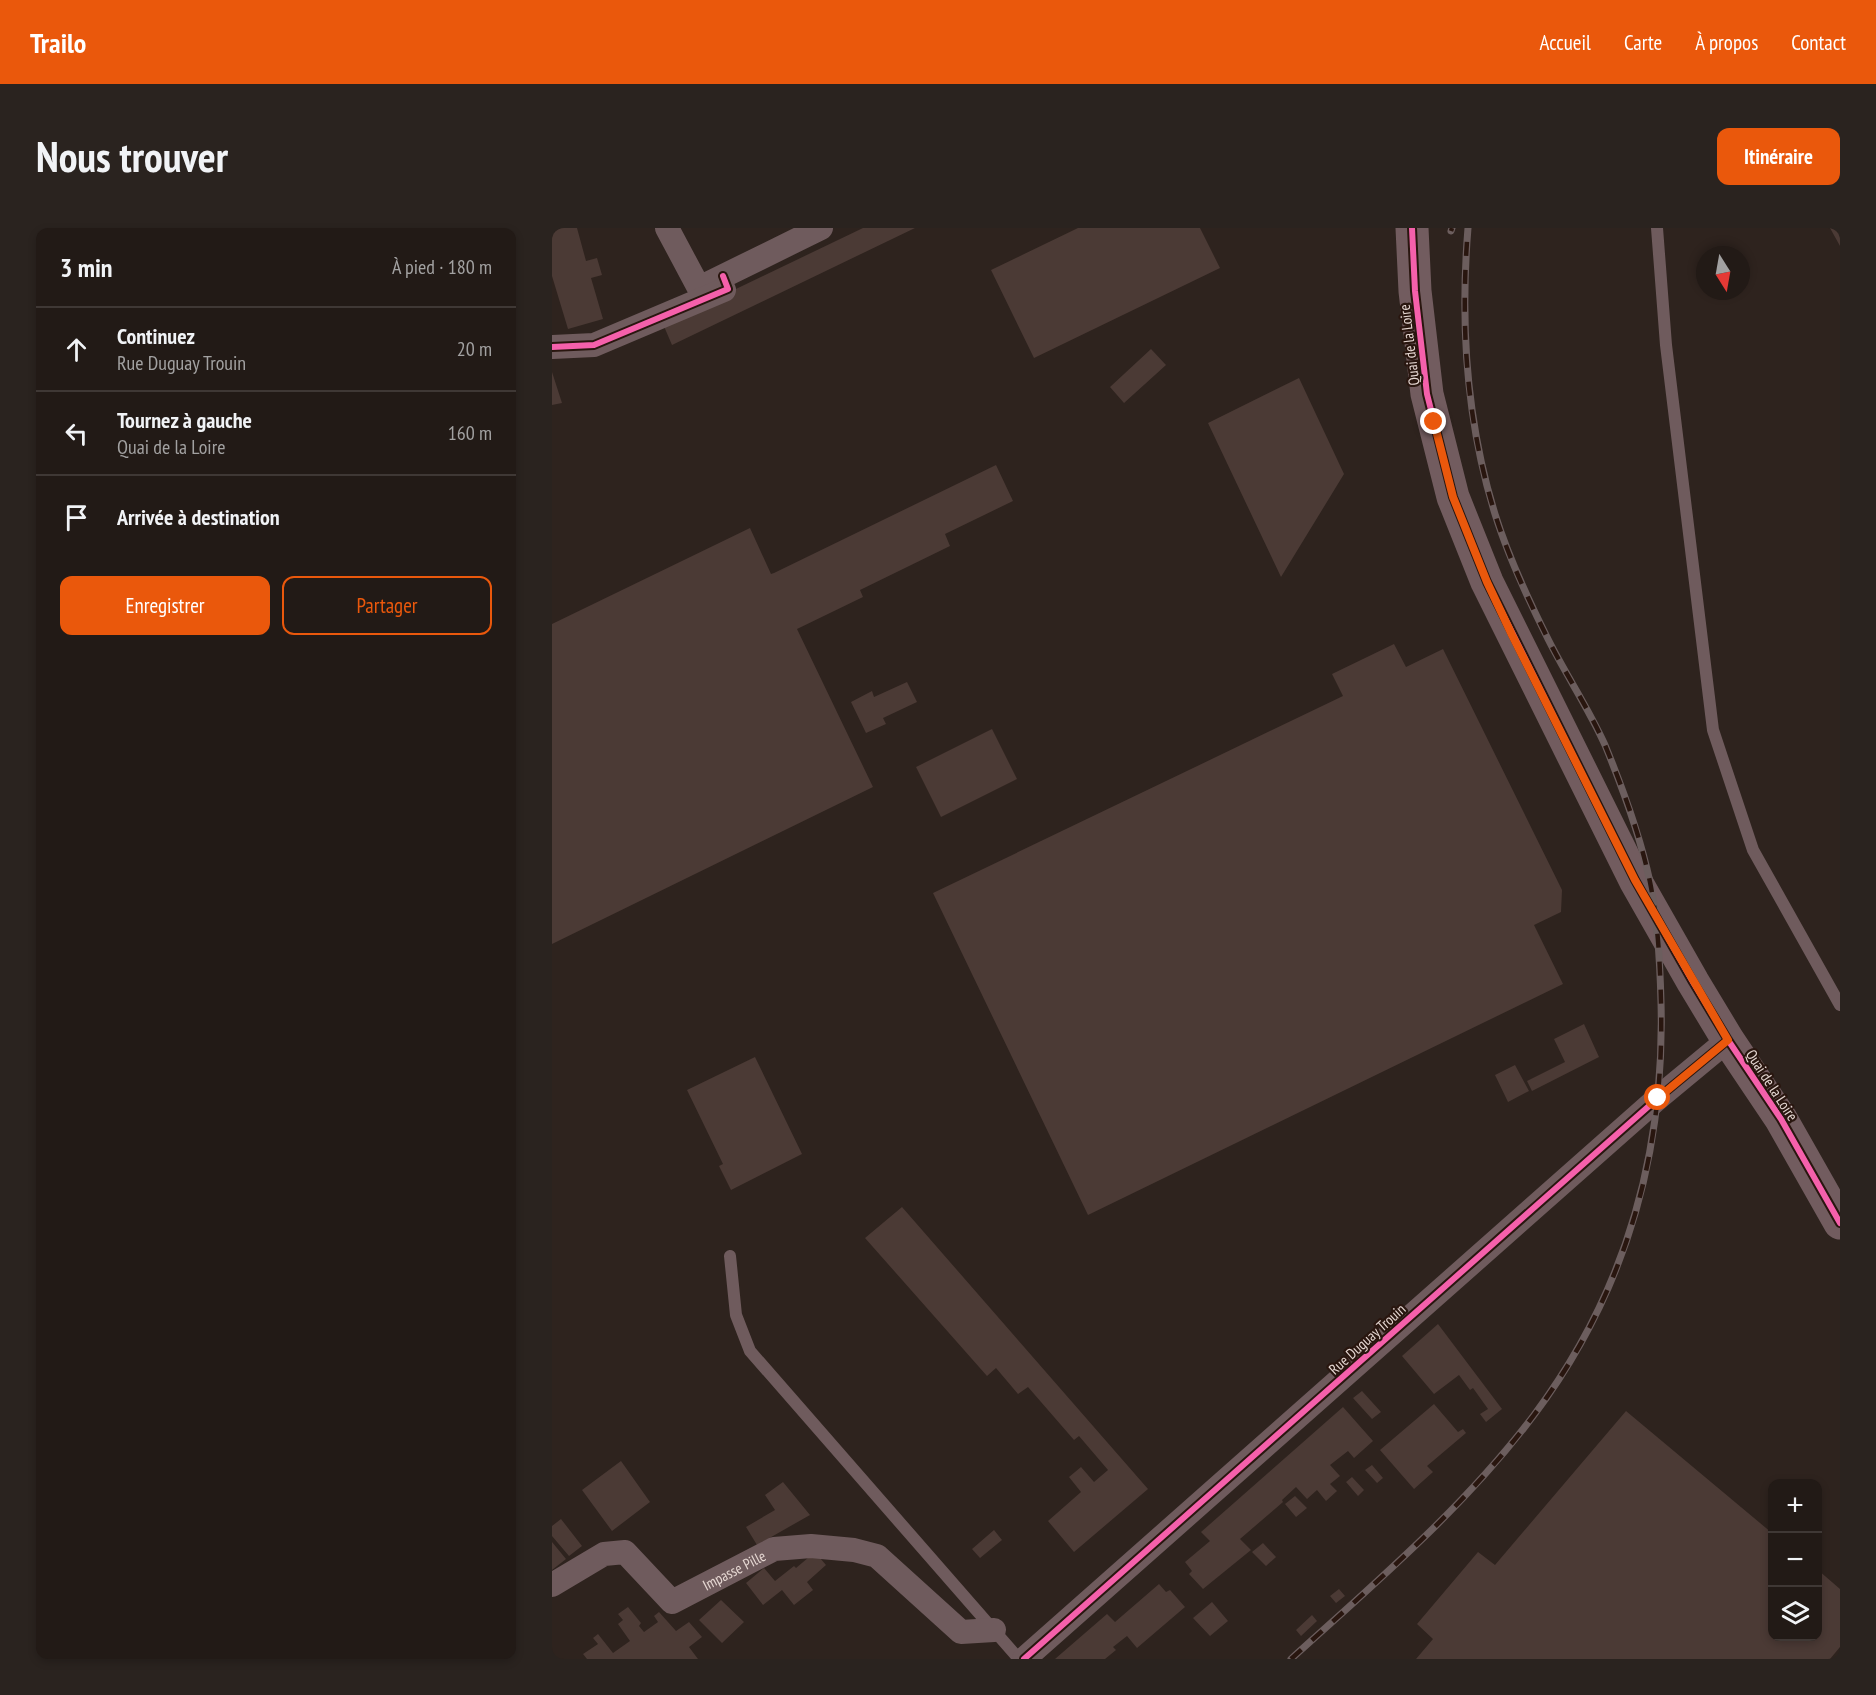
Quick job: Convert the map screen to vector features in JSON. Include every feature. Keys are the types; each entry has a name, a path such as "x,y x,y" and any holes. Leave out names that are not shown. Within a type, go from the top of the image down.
{"street":[{"path":"667,228 699,288 821,228"},
{"name":"Quai de la Loire","path":"1412,228 1415,291 1427,394 1453,497 1469,540 1512,635 1612,838 1656,919 1728,1040 1781,1119 1840,1222"},
{"path":"552,347 594,345 673,313 728,289 723,276"},
{"name":"Rue Duguay Trouin","path":"1024,1659 1658,1098 1728,1040"},
{"name":"Impasse Pille","path":"552,1585 604,1554 625,1552 672,1602 774,1549 811,1546 854,1550 877,1557 962,1632 994,1630"}],"lane":[{"path":"1657,228 1666,345 1713,730 1753,850 1840,1005"},
{"path":"730,1256 736,1316 750,1351 1019,1659"}],"building":[{"path":"552,228 577,228 586,261 597,258 602,275 591,278 603,319 568,329 552,276"},
{"path":"863,228 915,228 672,345 663,324"},
{"path":"1078,228 1200,228 1220,268 1034,358 991,270"},
{"path":"1830,228 1840,228 1840,246"},
{"path":"1151,349 1166,365 1124,403 1110,387"},
{"path":"552,372 562,403 552,405"},
{"path":"1299,378 1344,474 1281,577 1208,423"},
{"path":"996,465 1013,501 945,534 950,546 860,590 863,597 797,629 873,787 552,944 552,624 750,528 771,574 774,573"},
{"path":"1394,644 1406,667 1443,649 1562,890 1561,912 1534,925 1563,984 1088,1215 933,893 1343,696 1332,674"},
{"path":"907,682 917,702 883,718 886,724 866,733 851,702 872,691 874,697"},
{"path":"992,729 1017,779 941,817 916,767"},
{"path":"1584,1024 1599,1057 1532,1091 1527,1081 1565,1062 1554,1039"},
{"path":"755,1057 802,1154 731,1190 719,1166 723,1164 687,1090"},
{"path":"1515,1065 1529,1091 1508,1102 1495,1075"},
{"path":"902,1207 1148,1489 1074,1552 1048,1521 1081,1492 1069,1477 1081,1467 1094,1482 1108,1470 1079,1436 1074,1440 1028,1387 1018,1394 996,1368 987,1376 865,1238"},
{"path":"1438,1324 1502,1409 1486,1422 1480,1414 1488,1409 1473,1388 1470,1390 1459,1375 1434,1394 1402,1356"},
{"path":"1362,1391 1381,1412 1372,1419 1353,1398"},
{"path":"1434,1404 1458,1432 1463,1429 1466,1433 1427,1466 1433,1472 1414,1489 1380,1450"},
{"path":"1343,1407 1373,1441 1354,1458 1348,1451 1330,1465 1340,1476 1330,1484 1337,1491 1326,1501 1317,1490 1307,1499 1296,1487 1282,1500 1283,1502 1240,1539 1251,1550 1203,1589 1189,1574 1192,1571 1185,1562 1210,1541 1201,1532"},
{"path":"1626,1411 1768,1530 1768,1641 1822,1641 1822,1573 1840,1589 1840,1647 1830,1659 1416,1659 1433,1639 1417,1624 1478,1552 1495,1565"},
{"path":"621,1461 650,1502 612,1531 582,1490"},
{"path":"1372,1465 1383,1478 1377,1483 1365,1470"},
{"path":"1352,1477 1364,1490 1358,1496 1346,1482"},
{"path":"783,1482 810,1515 757,1545 746,1527 775,1510 765,1495"},
{"path":"1295,1496 1307,1508 1296,1517 1285,1504"},
{"path":"561,1519 582,1546 569,1556 552,1536 552,1526"},
{"path":"994,1530 1002,1540 980,1558 972,1549"},
{"path":"552,1542 566,1559 552,1570"},
{"path":"1263,1543 1276,1557 1266,1566 1252,1552"},
{"path":"815,1552 826,1565 807,1582 813,1590 794,1605 782,1590 763,1605 746,1583 764,1568 775,1581 794,1566 796,1568"},
{"path":"1159,1584 1166,1592 1170,1590 1185,1607 1137,1648 1127,1636 1113,1647 1116,1650 1105,1659 1055,1659 1107,1614 1115,1622"},
{"path":"1339,1589 1345,1596 1336,1603 1330,1596"},
{"path":"721,1600 744,1622 722,1643 699,1620"},
{"path":"1212,1602 1228,1621 1210,1636 1193,1618"},
{"path":"628,1607 641,1623 639,1626 644,1632 658,1622 654,1616 659,1612 676,1631 689,1622 702,1637 689,1647 698,1659 587,1659 583,1654 598,1644 593,1638 598,1634 613,1653 630,1641 618,1624 623,1620 618,1614"},
{"path":"1312,1615 1317,1621 1301,1636 1296,1630"}],"railway":[{"path":"1291,1659 1449,1513 1507,1449 1534,1415 1566,1368 1593,1320 1616,1270 1647,1167 1656,1113 1661,1002 1658,942 1650,882 1630,812 1605,745 1533,608 1500,530 1485,479 1472,408 1465,336 1468,228"}],"cycle path":[{"path":"1412,228 1415,291 1427,394 1453,497 1487,582 1635,880 1728,1040 1781,1119 1840,1223"},
{"path":"552,347 594,345 728,289 723,276"},
{"path":"1024,1659 1658,1098 1728,1040"}],"route":[{"path":"1434,422 1453,497 1469,540 1512,635 1612,838 1728,1040 1658,1098"}]}
